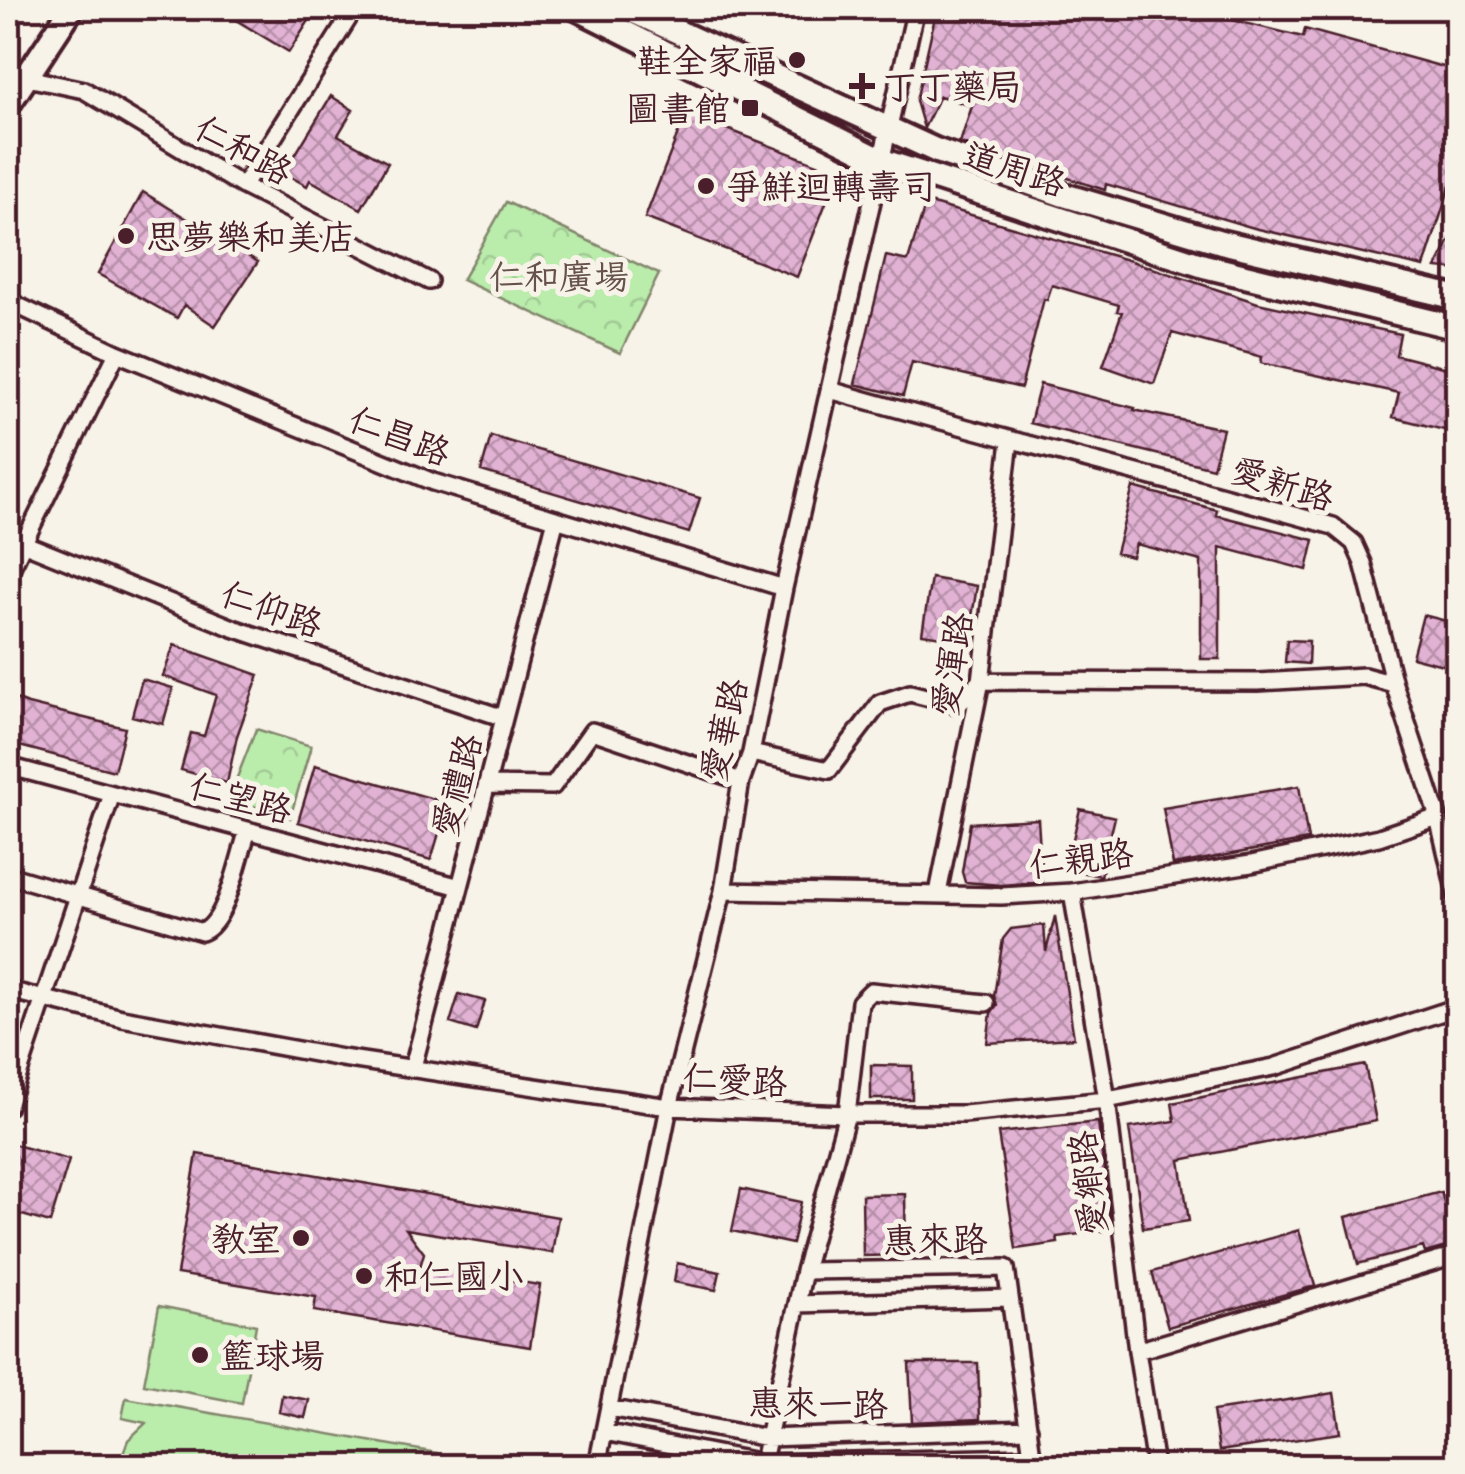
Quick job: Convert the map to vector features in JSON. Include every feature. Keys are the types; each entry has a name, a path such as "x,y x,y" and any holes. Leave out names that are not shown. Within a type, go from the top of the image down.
{"main road":[{"path":"8,105 17,76 72,8"},
{"name":"道周路","path":"576,8 883,161 1204,266 1458,328"},
{"name":"道周路","path":"626,8 889,131 1064,195 1202,236 1458,298"}],"street":[{"path":"244,186 356,8"},
{"name":"愛華路","path":"597,1466 669,1106 722,891 741,781 751,753 784,588 916,8"},
{"name":"仁和路","path":"17,76 84,90 244,186 429,281"},
{"name":"仁昌路","path":"8,301 117,353 433,482 784,588"},
{"path":"8,575 117,353"},
{"name":"愛新路","path":"830,390 1010,442 1135,470 1333,526 1354,543 1363,563 1394,684 1438,816 1458,902"},
{"name":"愛渾路","path":"938,894 981,681 1010,442"},
{"name":"愛禮路","path":"413,1067 556,519"},
{"name":"仁仰路","path":"8,532 24,544 232,628 504,718"},
{"path":"751,753 829,770 880,703 910,693 958,705 981,681 1258,682 1364,676 1394,684"},
{"path":"487,784 553,786 592,730 741,781"},
{"name":"仁望路","path":"8,766 460,887"},
{"path":"8,1106 40,1000 112,794"},
{"name":"仁親路","path":"722,891 1002,896 1072,892 1251,864 1379,837 1438,816"},
{"path":"1441,838 1458,829"},
{"path":"8,875 202,932 220,916 248,830"},
{"name":"愛鄉路","path":"1072,892 1107,1100 1155,1466"},
{"name":"仁愛路","path":"8,990 40,1000 342,1058 669,1106 847,1114 964,1114 1107,1100 1274,1068 1458,1007"},
{"path":"762,1465 804,1271 847,1114 863,995 871,991 986,1003"},
{"path":"1137,1351 1458,1255"},
{"name":"惠來路","path":"797,1304 1008,1298 1006,1268 804,1271"},
{"path":"1008,1298 1032,1462"},
{"name":"惠來一路","path":"608,1408 767,1438 1030,1429"},
{"name":"惠來一路","path":"604,1432 762,1465 1032,1462"}],"green space":[{"name":"仁和廣場","path":"506,202 659,274 620,353 462,280"},
{"path":"256,729 311,746 290,818 229,798"},
{"name":"籃球場","path":"159,1306 256,1325 242,1403 144,1384"},
{"path":"126,1398 437,1453 435,1466 118,1466 128,1440 146,1423 122,1418"}],"building":[{"path":"216,8 317,8 289,52"},
{"path":"937,8 1154,8 1175,14 1176,8 1183,8 1303,37 1305,29 1458,71 1458,161 1424,267 1254,228 1106,184 1105,190 960,143 972,106 940,96 924,128 916,101"},
{"path":"331,96 353,110 338,135 388,163 361,209 310,180 307,186 284,173"},
{"path":"686,113 838,172 797,277 645,218"},
{"path":"143,192 258,262 215,326 184,305 177,318 98,274"},
{"path":"926,202 1131,261 1258,303 1400,334 1396,355 1458,371 1458,410 1452,432 1393,417 1399,393 1261,363 1262,357 1172,333 1154,384 1103,366 1122,312 1117,311 1119,305 1052,285 1047,300 1044,299 1021,388 912,362 903,396 855,384 886,256 908,261"},
{"path":"1458,224 1458,270 1436,268"},
{"path":"1040,384 1223,429 1213,468 1030,423"},
{"path":"491,436 700,498 689,533 481,471"},
{"path":"1133,487 1217,510 1216,515 1314,540 1307,570 1220,547 1220,659 1201,659 1201,561 1136,544 1132,557 1116,553"},
{"path":"931,578 977,586 968,641 922,634"},
{"path":"1423,615 1458,624 1458,669 1412,657"},
{"path":"1287,640 1309,641 1308,664 1285,662"},
{"path":"174,645 259,675 237,736 227,783 181,770 191,733 204,736 216,695 163,676"},
{"path":"142,679 173,688 163,724 132,716"},
{"path":"8,696 125,728 114,771 8,743"},
{"path":"315,765 448,803 431,860 298,822"},
{"path":"1299,786 1308,840 1173,865 1163,808"},
{"path":"1080,809 1115,817 1101,876 1066,869"},
{"path":"1038,819 1042,882 965,882 962,872 970,823"},
{"path":"1055,916 1074,1038 987,1043 991,1013 997,1005 994,996 1003,939 1011,929 1044,925 1046,952"},
{"path":"459,994 485,1001 476,1031 450,1023"},
{"path":"871,1065 912,1066 912,1099 871,1099"},
{"path":"1365,1065 1376,1121 1180,1160 1189,1221 1143,1228 1129,1128 1175,1121 1172,1103"},
{"path":"1098,1122 1111,1230 1057,1237 1058,1243 1016,1249 998,1133"},
{"path":"13,1144 69,1160 50,1223 8,1211 8,1164"},
{"name":"教室","path":"197,1154 558,1217 552,1253 406,1229 424,1253 420,1267 540,1285 530,1347 314,1311 316,1297 177,1274"},
{"path":"741,1189 801,1202 792,1244 732,1231"},
{"path":"1441,1192 1456,1244 1425,1253 1423,1247 1358,1264 1346,1217"},
{"path":"905,1194 906,1255 863,1256 862,1195"},
{"path":"1299,1230 1315,1286 1168,1327 1152,1272"},
{"path":"677,1263 720,1272 716,1290 674,1282"},
{"path":"909,1363 978,1363 980,1419 912,1422"},
{"path":"1334,1393 1340,1433 1219,1451 1213,1411"},
{"path":"282,1395 309,1400 305,1418 279,1412"}],"place":[{"name":"鞋全家福","path":"797,60"},
{"name":"丁丁藥局","path":"862,86"},
{"name":"圖書館","path":"750,108"},
{"name":"爭鮮迴轉壽司","path":"706,186"},
{"name":"思夢樂和美店","path":"126,236"},
{"name":"教室","path":"301,1238"},
{"name":"和仁國小","path":"364,1276"},
{"name":"籃球場","path":"200,1355"}]}
